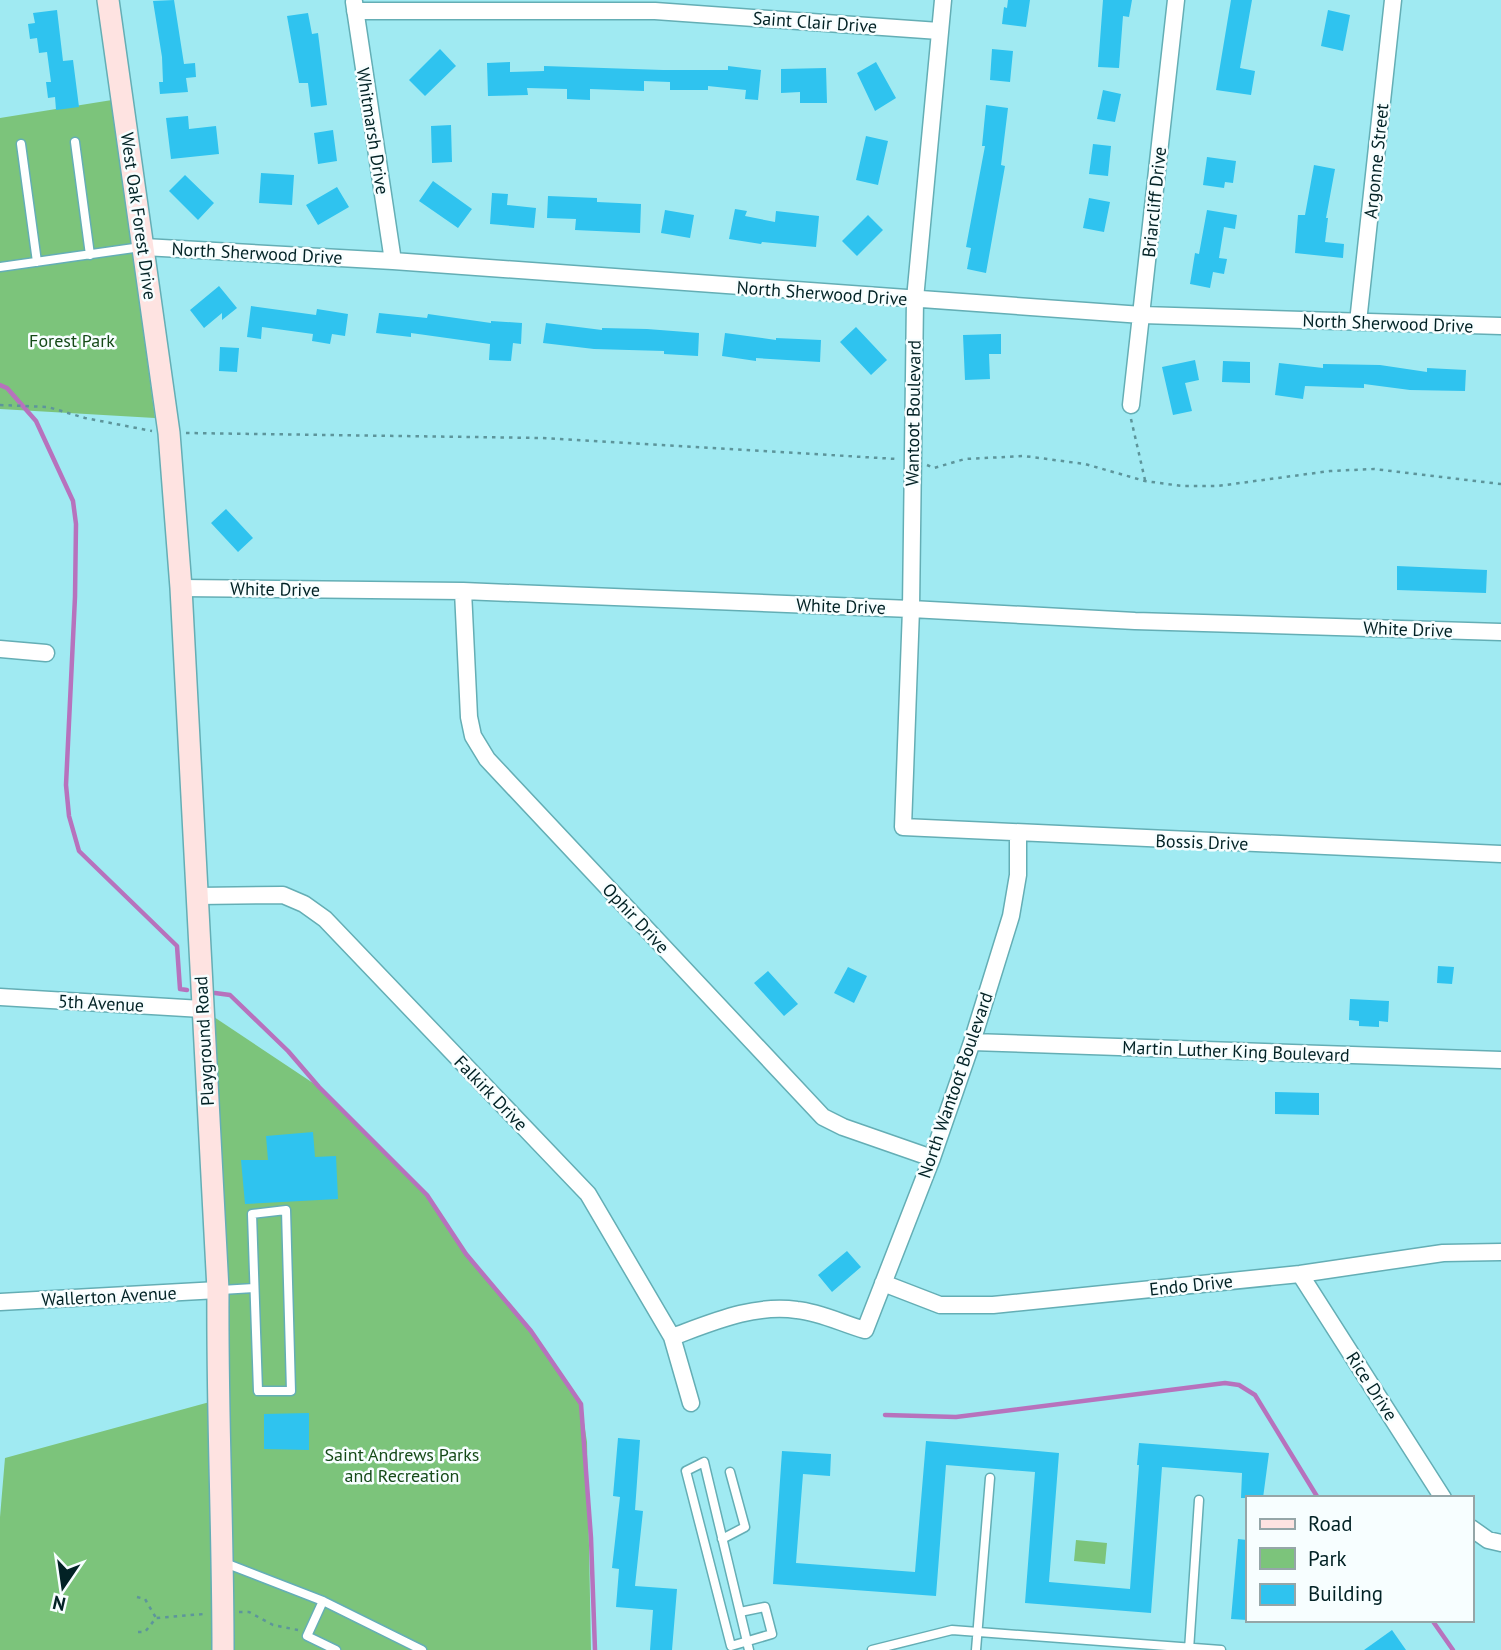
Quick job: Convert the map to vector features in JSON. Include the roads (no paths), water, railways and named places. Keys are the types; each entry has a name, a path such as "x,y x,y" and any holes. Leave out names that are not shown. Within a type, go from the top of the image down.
{"main road":[{"name":"West Oak Forest Drive","path":"108,0 169,433"},
{"name":"Playground Road","path":"169,433 181,588 218,1290 217,1400 223,1562 223,1650"}],"street":[{"name":"Wantoot Boulevard","path":"903,827 911,609 915,299 943,0"},
{"name":"Briarcliff Drive","path":"1131,405 1176,0"},
{"name":"Argonne Street","path":"1358,322 1393,0"},
{"name":"Saint Clair Drive","path":"354,5 655,11 939,31"},
{"name":"Whitmarsh Drive","path":"354,5 393,261"},
{"name":"North Sherwood Drive","path":"144,247 393,261 1142,315 1501,326"},
{"name":"White Drive","path":"181,588 463,591 1135,621 1501,632"},
{"name":"Ophir Drive","path":"463,591 469,717 473,736 487,759 823,1117 843,1127 932,1158"},
{"path":"0,649 46,653"},
{"name":"Bossis Drive","path":"903,827 1501,854"},
{"name":"North Wantoot Boulevard","path":"672,1337 761,1308 799,1310 865,1330 932,1158 1011,916 1018,875 1017,834"},
{"name":"Falkirk Drive","path":"197,896 283,895 304,904 325,919 588,1194 672,1337 691,1403"},
{"name":"5th Avenue","path":"0,998 202,1009"},
{"name":"Martin Luther King Boulevard","path":"972,1042 1501,1060"},
{"name":"Endo Drive","path":"883,1283 940,1305 993,1305 1300,1274 1443,1253 1501,1252"},
{"name":"Rice Drive","path":"1300,1274 1442,1496"},
{"name":"Wallerton Avenue","path":"0,1302 218,1290"},
{"path":"1473,1529 1488,1540 1501,1543"}],"lane":[{"path":"75,142 90,255"},
{"path":"20,144 37,262"},
{"path":"0,267 144,247"},
{"path":"286,1210 291,1391 258,1391 254,1288 252,1214 286,1210"},
{"path":"218,1290 254,1288"},
{"path":"740,1612 765,1606 772,1634 748,1646 731,1646 686,1471 704,1462 748,1646"},
{"path":"722,1539 745,1527 730,1472"},
{"path":"976,1650 990,1478"},
{"path":"1189,1649 1199,1500"},
{"path":"223,1562 323,1601 422,1650"},
{"path":"323,1601 307,1636 336,1650"},
{"path":"872,1650 952,1630 1221,1650"}],"waterway":[{"path":"0,385 7,388 36,421 73,501 76,524 75,597 66,785 69,816 79,851 177,946 180,989 187,990"},
{"path":"215,993 230,995 427,1195 466,1254 531,1331 581,1404 591,1538 595,1650"},
{"path":"885,1415 956,1417 1225,1383 1239,1385 1255,1395 1317,1496"},
{"path":"1433,1622 1453,1650"}],"park label":[{"name":"Forest Park","path":"72,340"},
{"name":"Saint Andrews Parks and Recreation","path":"402,1464"}]}
